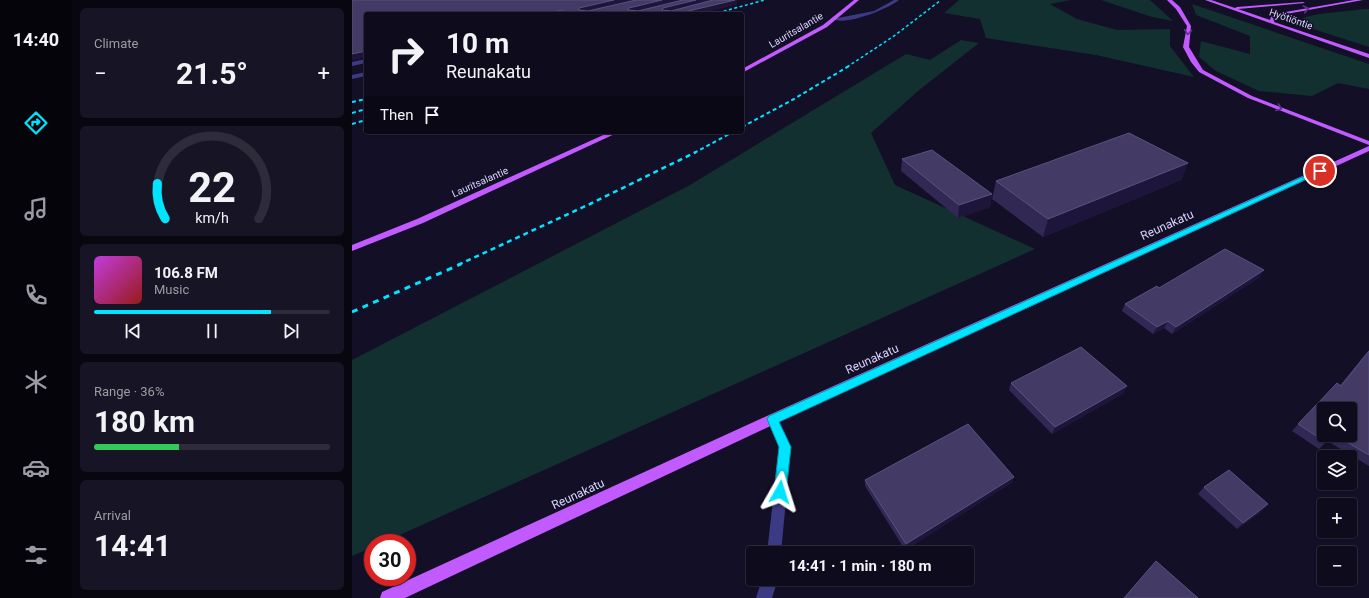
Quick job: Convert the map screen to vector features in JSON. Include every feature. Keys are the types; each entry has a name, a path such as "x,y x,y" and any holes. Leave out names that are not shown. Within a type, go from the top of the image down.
{"main road":[{"name":"Lauritsalantie","path":"744,70 824,26 835,19 857,0"},
{"path":"1169,0 1178,8 1189,26 1186,46 1194,62 1201,71 1250,97 1369,142"},
{"name":"Hyötiöntie","path":"1207,0 1369,56"},
{"path":"1272,22 1273,18 1280,14 1360,0 1369,2"},
{"path":"1233,9 1309,2"},
{"name":"Lauritsalantie","path":"352,248 420,221 612,134"},
{"name":"Reunakatu","path":"388,598 772,419 1369,148"}],"street":[{"path":"835,19 870,14 886,8 897,0"},
{"path":"352,64 364,61"},
{"path":"352,77 364,74"},
{"path":"772,419 785,447 775,546"},
{"path":"764,598 768,586"}],"green space":[{"path":"959,0 1071,0 1050,4 1077,19 1117,30 1170,29 1170,46 1194,77 1096,55 986,38 980,19 944,13"},
{"path":"1101,0 1150,0 1173,21 1152,17"},
{"path":"1192,4 1369,64 1369,89 1338,83 1312,96 1259,91 1216,71 1199,57 1201,41 1250,54 1250,36 1196,15"},
{"path":"1369,9 1369,47 1310,28 1303,23 1303,18 1311,16"},
{"path":"961,40 979,43 918,91 871,133 895,185 1035,249 402,534 364,534 364,551 352,556 352,360 690,185 906,54 930,60"}],"building":[{"path":"352,0 614,0 579,8 579,10 588,11 636,0 662,0 629,8 628,10 638,11 683,0 696,0 663,8 662,10 671,11 713,0 735,0 684,12 565,12 562,10 554,12 364,12 364,51 352,54"},
{"path":"1129,133 1188,163 1048,219 996,181"},
{"path":"932,150 992,194 959,205 902,159"},
{"path":"1225,249 1264,270 1176,327 1168,321 1157,327 1125,304 1157,286 1159,288"},
{"path":"1081,347 1127,386 1055,427 1011,383"},
{"path":"1369,351 1369,455 1347,442 1357,442 1357,402 1319,402 1337,383 1341,386"},
{"path":"1317,404 1317,436 1298,424"},
{"path":"968,424 1014,477 906,544 865,480"},
{"path":"1229,470 1268,504 1243,523 1204,487"},
{"path":"1156,561 1198,598 1124,598"}],"railway":[{"path":"720,12 765,0"},
{"path":"847,67 894,36 941,0"},
{"path":"744,126 794,99 849,66"},
{"path":"352,102 364,99"},
{"path":"352,113 364,110"},
{"path":"352,124 364,121"},
{"path":"694,153 729,134"},
{"path":"458,265 592,203 694,153"},
{"path":"352,312 461,264"}],"route":[{"path":"780,492 785,447 772,419 1320,171"}]}
